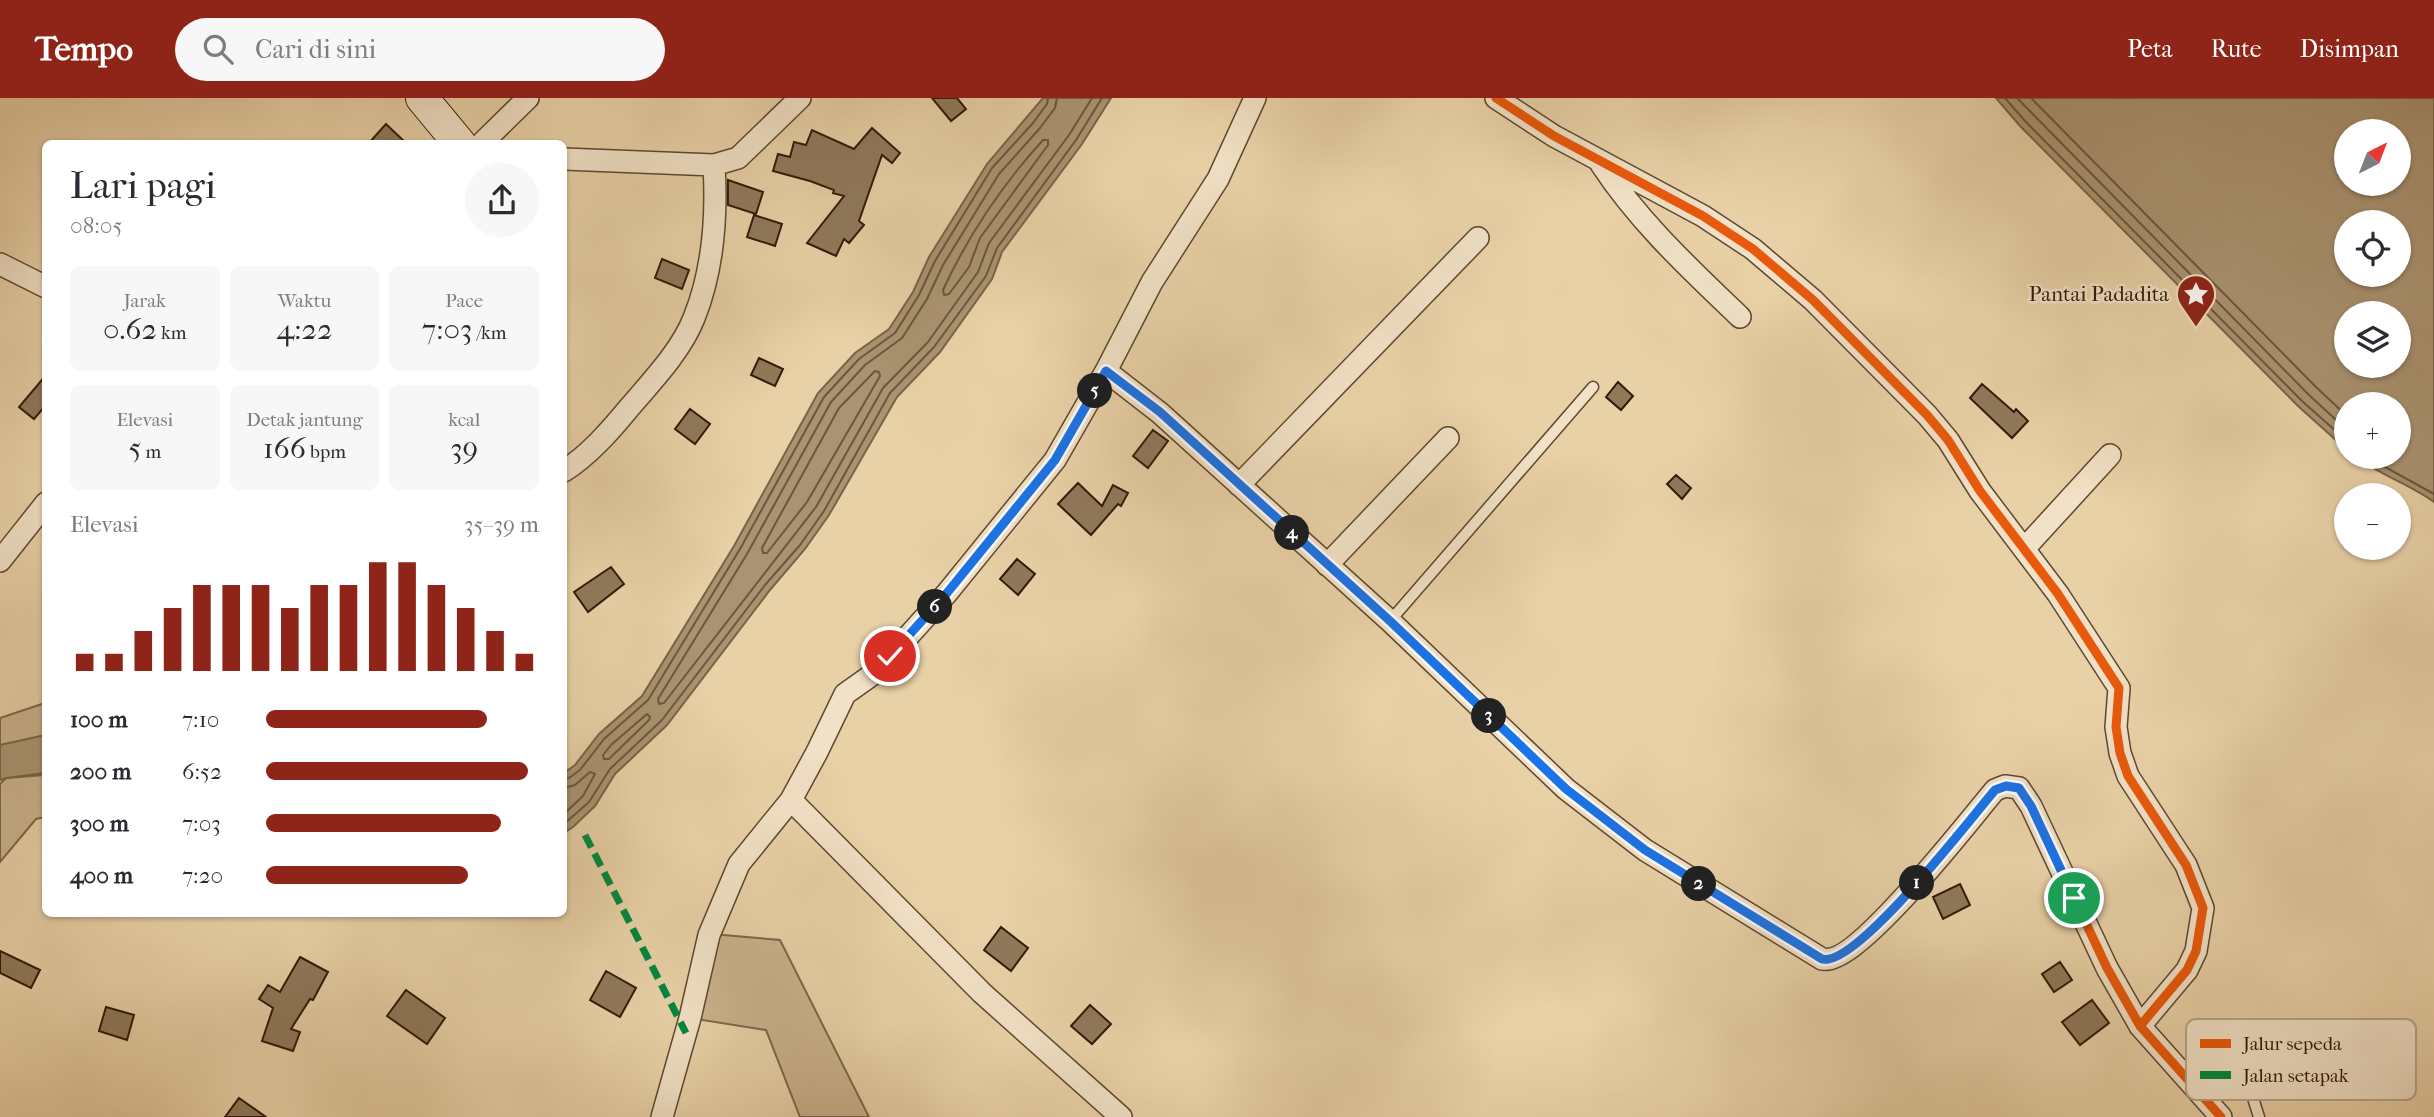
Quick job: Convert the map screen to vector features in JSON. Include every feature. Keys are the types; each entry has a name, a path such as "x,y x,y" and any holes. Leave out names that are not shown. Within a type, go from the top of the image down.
{"street":[{"path":"422,98 457,140"},
{"path":"485,140 528,98"},
{"path":"567,159 714,165 738,158 800,98"},
{"path":"663,1117 709,935 739,864 791,800 845,694 876,672 947,593 1055,460 1106,371 1152,282 1218,180 1255,98"},
{"path":"1496,98 1554,136 1703,216 1773,264 1927,415 1948,440 1980,491 2059,594 2119,688 2116,727 2120,753 2128,776 2186,865 2203,908 2196,951 2187,970 2140,1026"},
{"path":"1598,159 1627,201 1661,239 1740,317"},
{"path":"567,469 591,450 654,379 694,319 709,264 715,210 714,165"},
{"path":"1239,485 1478,237"},
{"path":"0,264 42,285"},
{"path":"1106,371 1160,412 1390,621 1566,789 1645,850 1808,951 1829,961 1855,945 1900,901 1995,790 2006,786 2019,788 2031,806 2107,968 2140,1026 2186,1078"},
{"path":"1327,565 1448,438"},
{"path":"2024,549 2110,455"},
{"path":"0,561 42,508"},
{"path":"791,800 982,993 1121,1117"},
{"path":"2206,1100 2221,1117"}],"lane":[{"path":"1390,621 1593,387"},
{"path":"2254,1100 2259,1117"}],"shaded area":[{"path":"42,704 42,744 0,751 0,718"},
{"path":"42,775 42,818 36,819 0,862 0,784 6,778"},
{"path":"712,934 780,940 869,1117 800,1117 766,1030 696,1019"}],"water":[{"path":"1043,98 1111,98 1082,144 1002,252 992,279 940,352 897,397 829,515 805,549 770,590 667,725 615,774 595,806 567,831 567,771 575,765 599,734 642,696 734,546 818,393 855,353 889,329 913,292 929,257 987,164"},
{"path":"1996,98 2434,98 2434,502 2411,488 2411,483 2402,483 2375,469 2411,469 2411,392 2334,392 2334,438 2298,406 2020,126"},
{"path":"42,736 42,773 0,780 0,745"}],"building":[{"path":"932,98 957,98 966,109 951,121"},
{"path":"386,124 403,140 372,140"},
{"path":"872,128 900,153 892,163 882,155 859,221 864,225 849,243 844,239 836,256 807,243 844,196 810,181 773,171 778,154 790,157 794,142 806,145 812,130 854,149"},
{"path":"728,180 763,192 756,214 728,205"},
{"path":"754,215 782,224 775,246 747,237"},
{"path":"662,259 689,270 682,289 655,278"},
{"path":"759,358 783,369 775,386 751,375"},
{"path":"42,380 42,410 34,419 19,407"},
{"path":"1618,382 1633,396 1621,410 1606,397"},
{"path":"1982,384 2028,421 2012,438 1970,398"},
{"path":"690,409 710,424 695,444 675,429"},
{"path":"1153,430 1168,441 1148,468 1133,456"},
{"path":"1676,475 1691,488 1682,499 1667,484"},
{"path":"1078,483 1102,506 1113,485 1128,493 1121,506 1118,504 1091,535 1058,504"},
{"path":"1017,559 1035,574 1018,595 1000,579"},
{"path":"611,567 624,584 588,612 574,592"},
{"path":"1960,884 1970,905 1943,919 1933,897"},
{"path":"1001,927 1028,948 1011,971 984,950"},
{"path":"0,951 40,970 31,988 0,973"},
{"path":"300,957 328,972 313,1000 310,999 291,1029 300,1032 293,1051 262,1041 273,1008 259,999 268,985 280,992"},
{"path":"2060,962 2072,980 2054,992 2042,974"},
{"path":"606,971 636,988 620,1017 590,1000"},
{"path":"406,990 445,1018 427,1044 387,1016"},
{"path":"2092,1000 2109,1023 2080,1045 2062,1022"},
{"path":"1090,1005 1111,1024 1092,1044 1071,1026"},
{"path":"106,1007 134,1015 127,1040 99,1031"},
{"path":"239,1098 266,1117 225,1117"}],"marked path":[{"path":"585,835 686,1033"}],"cycle path":[{"path":"1496,98 1554,136 1703,216 1753,249 1813,300 1927,415 1948,440 1980,491 2058,594 2119,688 2116,727 2120,753 2128,776 2186,865 2203,908 2196,951 2187,970 2140,1026"},
{"path":"1106,371 1160,413 1390,621 1566,789 1645,850 1822,959 1838,956 1885,917 1995,790 2005,786 2019,788 2031,806 2107,968 2140,1026 2186,1078"},
{"path":"2206,1100 2221,1117"}],"place":[{"name":"Pantai Padadita","path":"2196,328"}],"route":[{"path":"890,656 947,593 1055,460 1106,371 1160,412 1301,540 1566,789 1645,850 1822,959 1829,961 1839,957 1855,945 1924,876 1995,790 2006,786 2019,788 2031,806 2074,898"}]}
